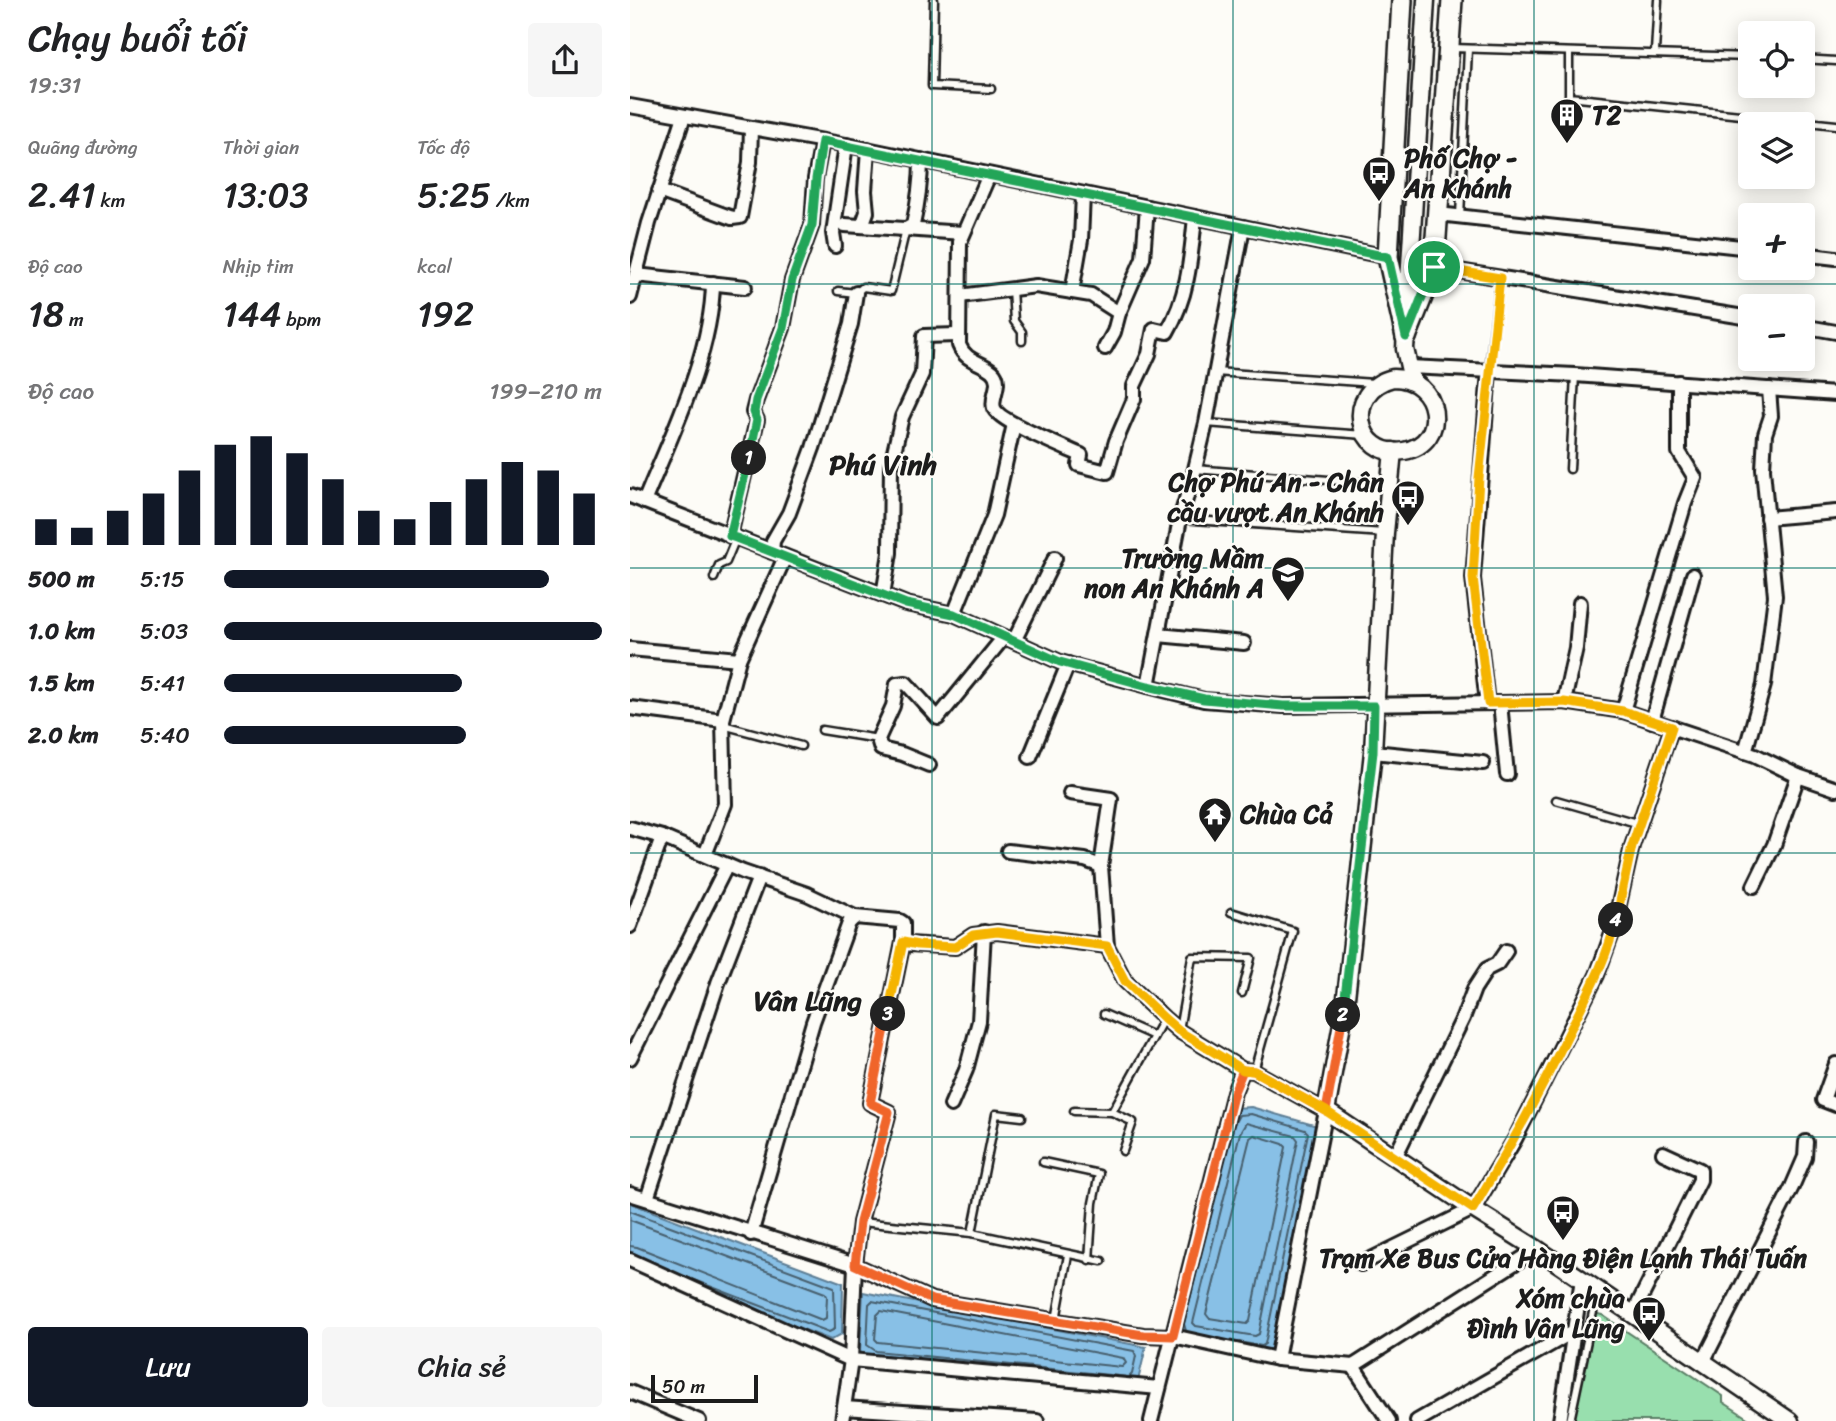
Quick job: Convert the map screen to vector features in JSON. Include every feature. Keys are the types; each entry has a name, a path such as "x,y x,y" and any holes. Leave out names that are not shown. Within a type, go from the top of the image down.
{"main road":[{"path":"1402,0 1388,257 1405,343"},
{"path":"1405,343 1434,267 1459,48 1452,0"}],"street":[{"path":"1426,0 1405,343 1411,374 1433,403 1433,424 1422,442 1413,448 1393,451 1381,448 1364,435 1361,405 1370,390 1383,381 1411,374 1489,371 1575,375 1836,394"},
{"path":"630,106 868,149 1388,257"},
{"path":"630,297 649,223 684,116"},
{"path":"659,191 732,218 740,217 750,162 751,128"},
{"path":"733,537 757,420 754,412 756,400 783,328 792,280 812,225 822,141"},
{"path":"835,246 833,233 846,145"},
{"path":"862,226 867,212 865,191 868,149"},
{"path":"906,229 913,225 917,207 922,183 921,160"},
{"path":"989,174 960,242 959,345 964,356 996,375 998,385 993,407 995,411 1014,424 1081,455 1079,465 1107,472 1116,441 1134,399 1134,386 1149,354 1154,329 1167,332 1179,307 1190,264 1195,218"},
{"path":"1072,292 1081,240 1083,194"},
{"path":"1105,348 1143,258 1147,207"},
{"path":"1438,214 1738,247"},
{"path":"845,225 963,233"},
{"path":"1148,686 1180,519 1206,424 1243,227"},
{"path":"1815,256 1836,258"},
{"path":"1434,267 1738,316"},
{"path":"636,275 745,287"},
{"path":"644,502 695,373 708,332 713,284"},
{"path":"960,296 1036,286 1091,295 1119,313"},
{"path":"772,552 773,541 789,513 813,448 851,324 856,293"},
{"path":"1815,328 1836,332"},
{"path":"883,595 890,553 891,464 902,417 922,374 924,336 957,335"},
{"path":"1383,381 1405,343"},
{"path":"1489,371 1473,578 1507,774"},
{"path":"1623,711 1685,503 1695,478 1679,452 1679,382"},
{"path":"1745,752 1763,685 1775,596 1763,469 1765,434 1771,416 1769,389"},
{"path":"954,614 994,515 1014,424"},
{"path":"1277,1359 1345,1007 1373,752 1385,533 1393,451"},
{"path":"630,496 906,604 954,614 1068,664 1148,686 1204,699 1283,706 1564,702 1623,711 1745,752 1798,776 1836,788"},
{"path":"1768,518 1836,512"},
{"path":"705,855 725,804 723,722 739,659 785,557"},
{"path":"929,765 881,749 878,739 893,706 897,684 906,683 938,718 1009,639 1055,558"},
{"path":"1652,721 1693,575"},
{"path":"1564,702 1576,648 1580,603"},
{"path":"1158,635 1244,643"},
{"path":"630,649 739,659"},
{"path":"1030,757 1068,664"},
{"path":"630,708 723,722"},
{"path":"1361,1264 1473,1209 1515,1139 1597,975 1614,931 1632,846 1672,727"},
{"path":"1373,752 1483,763"},
{"path":"1754,886 1774,845 1798,776"},
{"path":"1070,793 1111,799 1101,866 1107,946 1125,981 1164,1018 1179,1031 1326,1111 1582,1279 1790,1421"},
{"path":"630,828 662,837 727,865 807,894 855,917 903,923 903,942 870,1103 889,1112 860,1222 850,1339 851,1360 843,1414 1037,1421"},
{"path":"630,926 662,837"},
{"path":"1008,851 1073,858 1101,866"},
{"path":"630,1058 727,865"},
{"path":"647,1199 709,1009 759,877"},
{"path":"751,1234 813,1022 849,923 855,917"},
{"path":"903,942 955,947 973,935 984,932 1107,946"},
{"path":"951,1105 966,1070 979,1021 984,932"},
{"path":"1395,1157 1463,1018 1474,989 1487,969 1497,964 1506,951"},
{"path":"1836,1065 1823,1100 1836,1105"},
{"path":"1151,1421 1234,1092 1249,1070"},
{"path":"1703,1362 1792,1186 1805,1157 1806,1142"},
{"path":"1633,1314 1700,1180 1700,1170 1663,1153"},
{"path":"630,1194 855,1265 932,1300 1143,1335 1173,1336 1277,1359 1353,1366 1537,1249"},
{"path":"630,1260 851,1360 1159,1388"},
{"path":"1549,1421 1564,1419 1582,1279"},
{"path":"1417,1421 1574,1331"},
{"path":"1353,1366 1389,1421"},
{"path":"630,1392 699,1421"}],"lane":[{"path":"934,0 932,86 990,89"},
{"path":"1655,52 1658,0"},
{"path":"1460,216 1459,48 1738,56"},
{"path":"1569,53 1569,97 1836,125"},
{"path":"1815,60 1836,61"},
{"path":"838,290 856,293 863,287 891,292 906,229"},
{"path":"1489,371 1500,278"},
{"path":"1012,289 1014,321 1022,332 1021,341"},
{"path":"1215,372 1383,381"},
{"path":"1570,469 1575,375"},
{"path":"1206,424 1364,435"},
{"path":"1195,469 1390,485"},
{"path":"1180,519 1385,533"},
{"path":"714,578 719,565 726,562 733,537"},
{"path":"723,722 801,746"},
{"path":"822,730 878,739"},
{"path":"1556,800 1640,824"},
{"path":"1231,912 1293,932 1249,1070"},
{"path":"1179,1031 1192,957 1251,958 1242,993"},
{"path":"1104,1014 1154,1036"},
{"path":"1112,1112 1164,1018"},
{"path":"1074,1111 1112,1112 1133,1122 1123,1151"},
{"path":"972,1233 996,1114 1022,1117"},
{"path":"1043,1162 1099,1174 1093,1203 1089,1260"},
{"path":"860,1222 972,1233 1102,1261"},
{"path":"1056,1320 1068,1255"},
{"path":"1564,1419 1598,1290"}],"green space":[{"path":"1589,1312 1602,1315 1723,1396 1723,1402 1752,1421 1567,1421"}],"water":[{"path":"1251,1107 1317,1126 1270,1355 1182,1340 1176,1325 1235,1108"},
{"path":"630,1203 843,1283 842,1334 831,1340 639,1266 630,1260"},
{"path":"863,1292 1146,1347 1137,1385 874,1358 860,1352"}],"place":[{"name":"T2","path":"1567,145"},
{"name":"Phố Chợ - An Khánh","path":"1379,203"},
{"name":"Chợ Phú An - Chân cầu vượt An Khánh","path":"1408,527"},
{"name":"Trường Mầm non An Khánh A","path":"1288,603"},
{"name":"Chùa Cả","path":"1215,844"},
{"name":"Trạm Xe Bus Cửa Hàng Điện Lạnh Thái Tuấn","path":"1563,1242"},
{"name":"Xóm chùa Đình Vân Lũng","path":"1649,1343"}],"district":[{"name":"Phú Vinh","path":"883,464"},
{"name":"Vân Lũng","path":"808,1000"}],"route":[{"path":"1434,267 1406,337 1388,257 822,141 812,225 792,280 783,328 756,400 754,412 757,420 730,536 906,604 954,614 1060,662 1148,686 1204,699 1283,706 1374,706 1373,752 1345,1007 1326,1111 1254,1071 1243,1070 1234,1092 1173,1336 1143,1335 932,1300 855,1265 860,1222 889,1112 870,1103 903,942 955,947 973,935 997,932 1107,946 1125,981 1179,1031 1243,1070 1254,1071 1326,1111 1473,1209 1515,1139 1597,975 1614,931 1632,846 1672,727 1623,711 1564,702 1488,703 1473,578 1479,478 1500,278 1434,267"}]}
